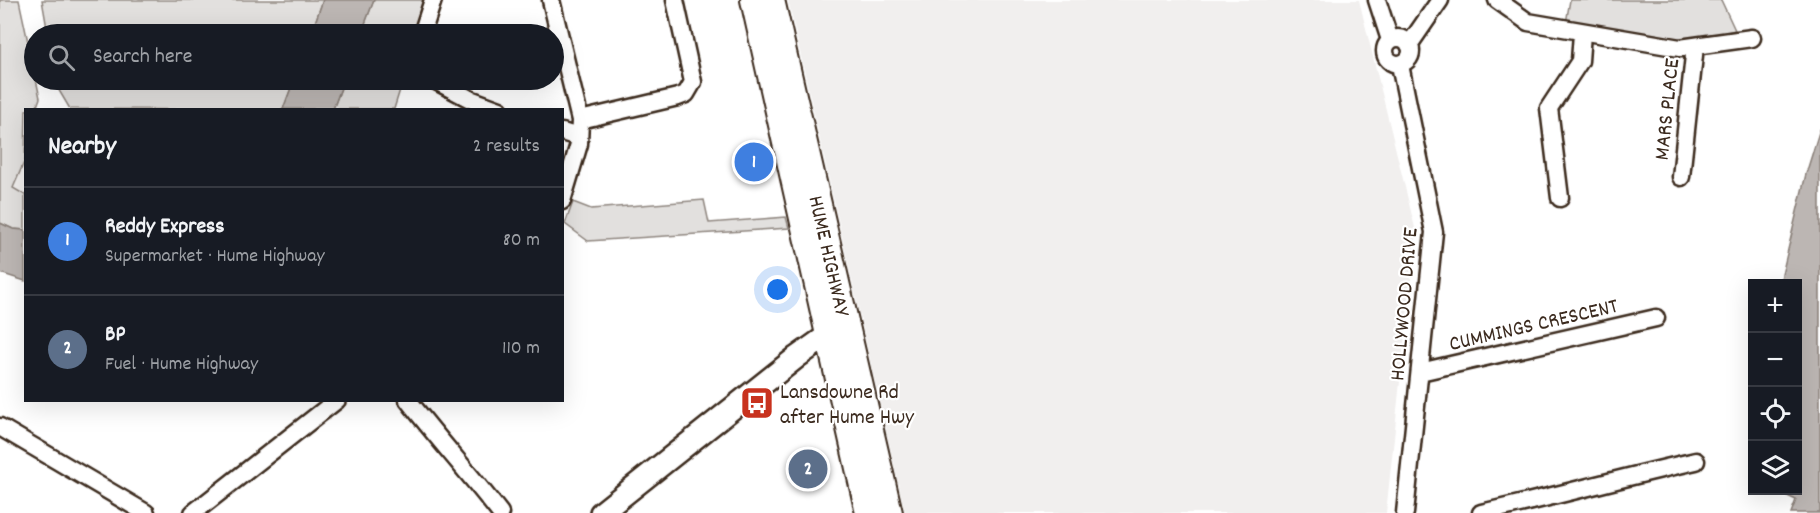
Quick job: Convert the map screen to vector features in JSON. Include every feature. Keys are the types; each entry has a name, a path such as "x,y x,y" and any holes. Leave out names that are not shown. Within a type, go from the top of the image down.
{"highway":[{"path":"740,0 760,30"},
{"name":"HUME HIGHWAY","path":"753,0 838,333 890,513"},
{"name":"HUME HIGHWAY","path":"772,0 838,333 868,513"}],"main road":[{"path":"601,513 797,357 838,333"}],"street":[{"path":"425,24 433,0"},
{"path":"551,0 555,24"},
{"path":"574,130 686,94 693,82 675,0"},
{"path":"1377,0 1390,40"},
{"path":"1409,45 1440,0"},
{"path":"1497,0 1528,22 1680,48 1752,38"},
{"path":"1560,198 1549,108 1580,61 1582,33"},
{"path":"1398,38 1407,41 1409,45 1410,57 1400,65 1391,63 1385,57 1384,48 1390,40 1398,38"},
{"name":"MARS PLACE","path":"1681,177 1695,46"},
{"name":"HOLLYWOOD DRIVE","path":"1400,65 1434,232 1406,513"},
{"path":"564,73 574,130 579,144 564,194"},
{"path":"453,90 495,108"},
{"name":"CUMMINGS CRESCENT","path":"1420,372 1656,318"},
{"path":"193,513 334,402"},
{"path":"410,402 500,513"},
{"path":"0,427 146,513"},
{"path":"1481,513 1548,506 1633,475 1696,461"}],"shaded area":[{"path":"0,0 19,0 24,24 24,90 38,90 40,98 36,108 24,108 24,162 13,188 24,194 24,230 13,229 0,223"},
{"path":"42,0 323,0 315,24 46,24"},
{"path":"323,0 374,0 365,24 315,24"},
{"path":"374,0 428,0 420,24 365,24"},
{"path":"788,0 1359,0 1416,232 1386,513 905,513"},
{"path":"1570,0 1721,0 1735,30 1694,40 1681,40 1566,23"},
{"path":"59,90 290,90 284,108 69,108"},
{"path":"290,90 340,90 333,108 283,108"},
{"path":"340,90 400,90 394,108 333,108"},
{"path":"1820,129 1820,513 1791,513 1796,500 1785,495 1802,495 1802,279 1781,279 1806,174"},
{"path":"24,162 24,194 13,189"},
{"path":"704,200 709,223 786,217 789,228 588,241 565,224 573,202 591,209"},
{"path":"0,223 13,229 24,230 24,281 0,273"}],"place":[{"name":"Reddy Express","path":"754,162"},
{"name":"Lansdowne Rd after Hume Hwy","path":"757,403"},
{"name":"BP","path":"808,469"}]}
